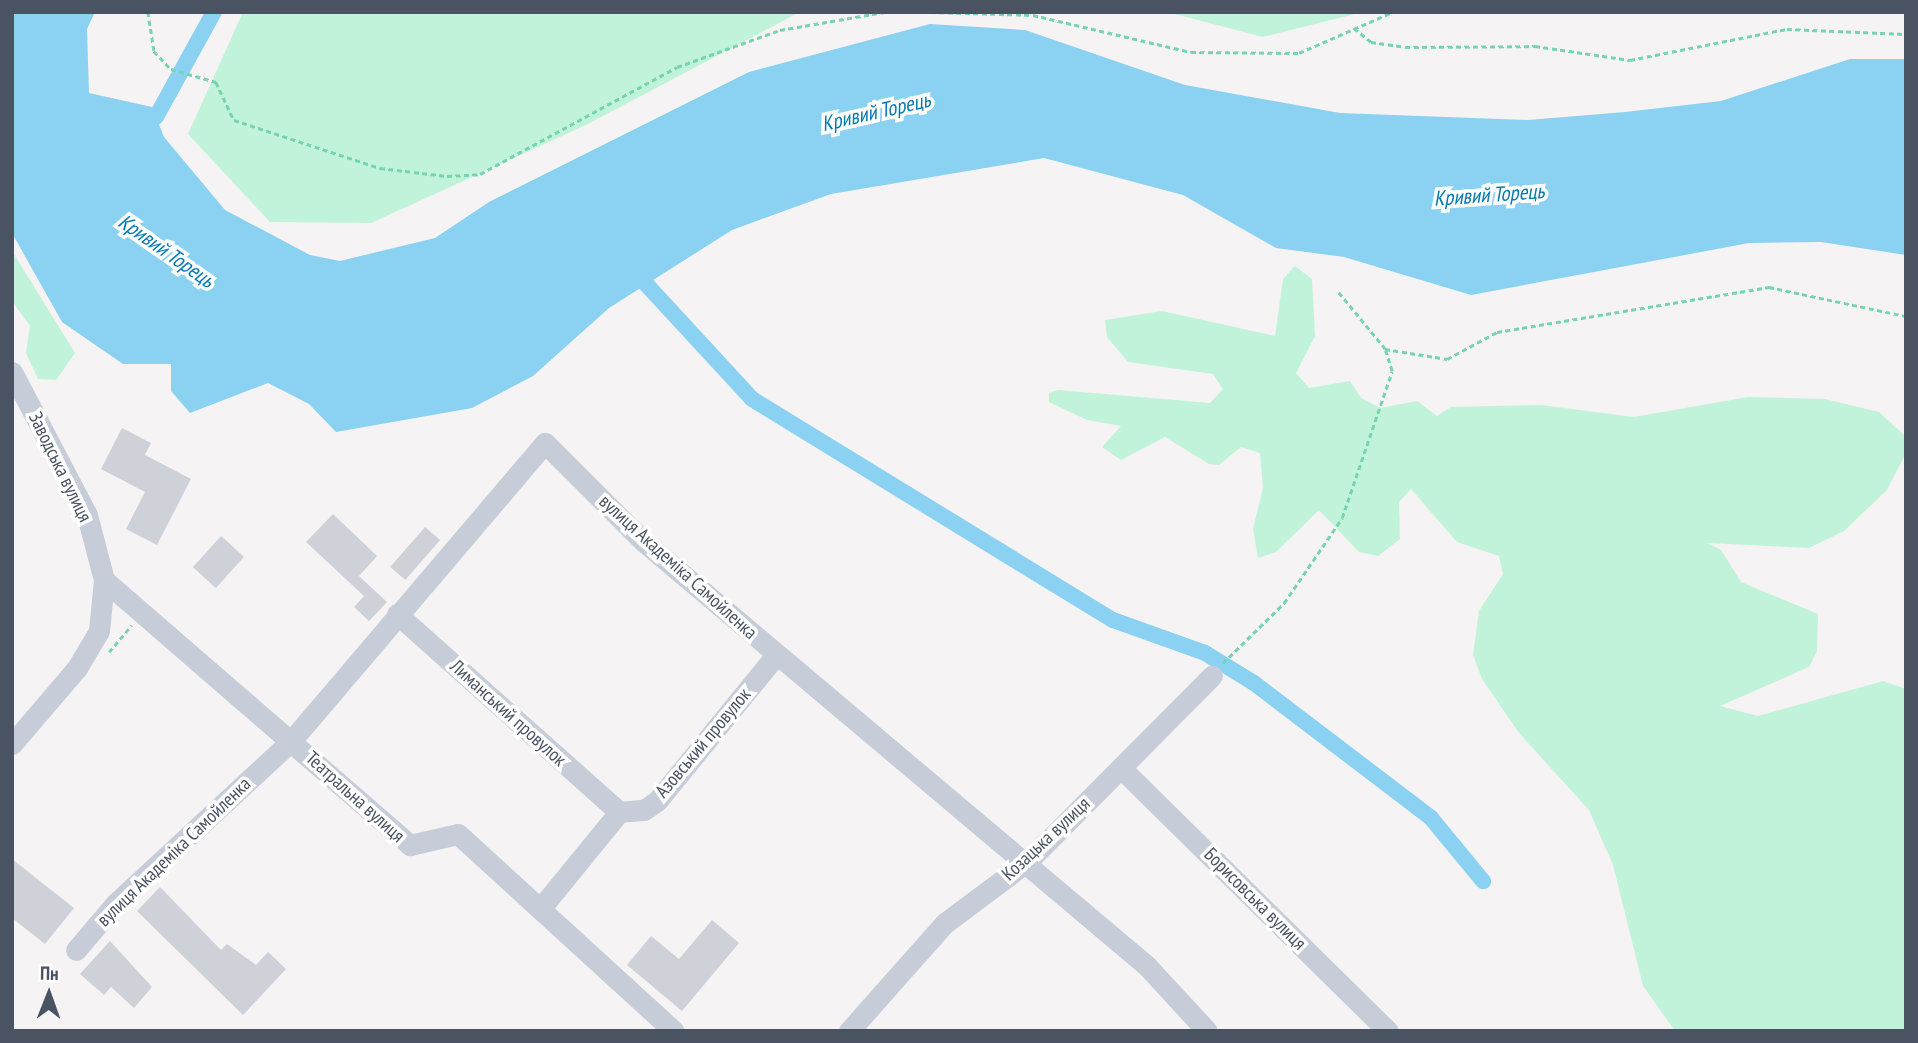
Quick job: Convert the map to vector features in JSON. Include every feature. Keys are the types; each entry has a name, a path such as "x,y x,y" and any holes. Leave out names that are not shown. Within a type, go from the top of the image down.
{"street":[{"name":"Заводська вулиця","path":"12,372 88,515 104,580 99,631 77,668 12,744"},
{"name":"вулиця Академіка Самойленка","path":"76,950 115,904 292,740 545,443 643,541 989,838 1028,862 1147,966 1207,1031"},
{"name":"Театральна вулиця","path":"104,580 292,740 410,845 458,834 674,1031"},
{"name":"Лиманський провулок","path":"397,614 618,812"},
{"name":"Азовський провулок","path":"618,812 644,810 656,801 776,655"},
{"name":"Козацька вулиця","path":"861,1027 945,923 1028,862 1212,676"},
{"name":"Борисовська вулиця","path":"1121,768 1388,1031"},
{"path":"540,909 618,812"}],"path":[{"path":"148,12 153,51 171,69 190,78 216,82 234,120 380,168 480,174 677,67 780,30 884,12"},
{"path":"931,12 1033,15 1191,52 1299,54 1393,12"},
{"path":"1354,28 1371,42 1405,47 1535,46 1630,60 1787,29 1906,34"},
{"path":"1385,349 1447,359 1497,332 1769,287 1906,316"},
{"path":"1229,656 1284,603 1342,518 1392,371 1385,349 1338,292"}],"green space":[{"path":"243,12 800,12 586,125 371,223 270,222 188,134"},
{"path":"1167,12 1363,12 1263,37"},
{"path":"12,251 75,353 56,380 38,379 26,353 30,326 12,301"},
{"path":"1295,266 1312,279 1315,336 1296,373 1309,388 1350,381 1361,398 1380,408 1417,401 1437,416 1451,407 1541,405 1634,417 1748,397 1825,399 1879,412 1906,437 1904,457 1887,490 1844,531 1809,548 1707,543 1721,550 1741,582 1818,614 1817,651 1809,667 1720,706 1758,716 1883,681 1906,689 1906,1031 1675,1031 1643,986 1613,865 1589,810 1519,733 1482,679 1473,655 1479,611 1503,574 1499,556 1457,542 1411,489 1399,502 1400,539 1378,556 1359,552 1319,510 1276,552 1258,558 1253,529 1263,488 1260,453 1241,447 1219,465 1209,464 1165,437 1121,460 1102,447 1121,426 1087,420 1049,402 1049,393 1058,390 1210,403 1223,389 1213,374 1128,362 1107,337 1105,320 1162,311 1275,336 1283,279"}],"water":[{"name":"Кривий Торець","path":"12,12 95,12 87,29 89,93 152,107 164,137 225,210 310,255 340,261 435,238 489,202 749,72 930,24 1025,30 1185,85 1340,113 1528,120 1721,101 1850,59 1906,59 1906,255 1821,242 1749,243 1471,295 1344,257 1276,248 1183,195 1044,158 831,194 732,230 609,308 533,376 472,408 336,432 309,404 268,383 190,413 171,391 171,364 123,364 62,322 12,233"}],"building":[{"path":"122,428 151,443 145,455 191,479 157,545 126,529 145,492 101,469"},
{"path":"333,514 377,556 359,576 387,602 369,621 354,607 364,596 306,542"},
{"path":"425,527 440,540 405,580 390,567"},
{"path":"221,536 244,557 216,588 193,567"},
{"path":"12,859 74,908 45,944 12,918"},
{"path":"160,887 221,950 227,944 256,965 268,952 286,969 243,1015 137,911"},
{"path":"712,920 739,943 682,1011 627,965 651,936 679,959"},
{"path":"110,941 152,987 134,1008 111,987 104,995 80,974"}],"waterway":[{"path":"156,117 214,12"},
{"path":"646,284 752,399 1113,620 1205,653 1254,683 1431,818 1483,881"}]}
